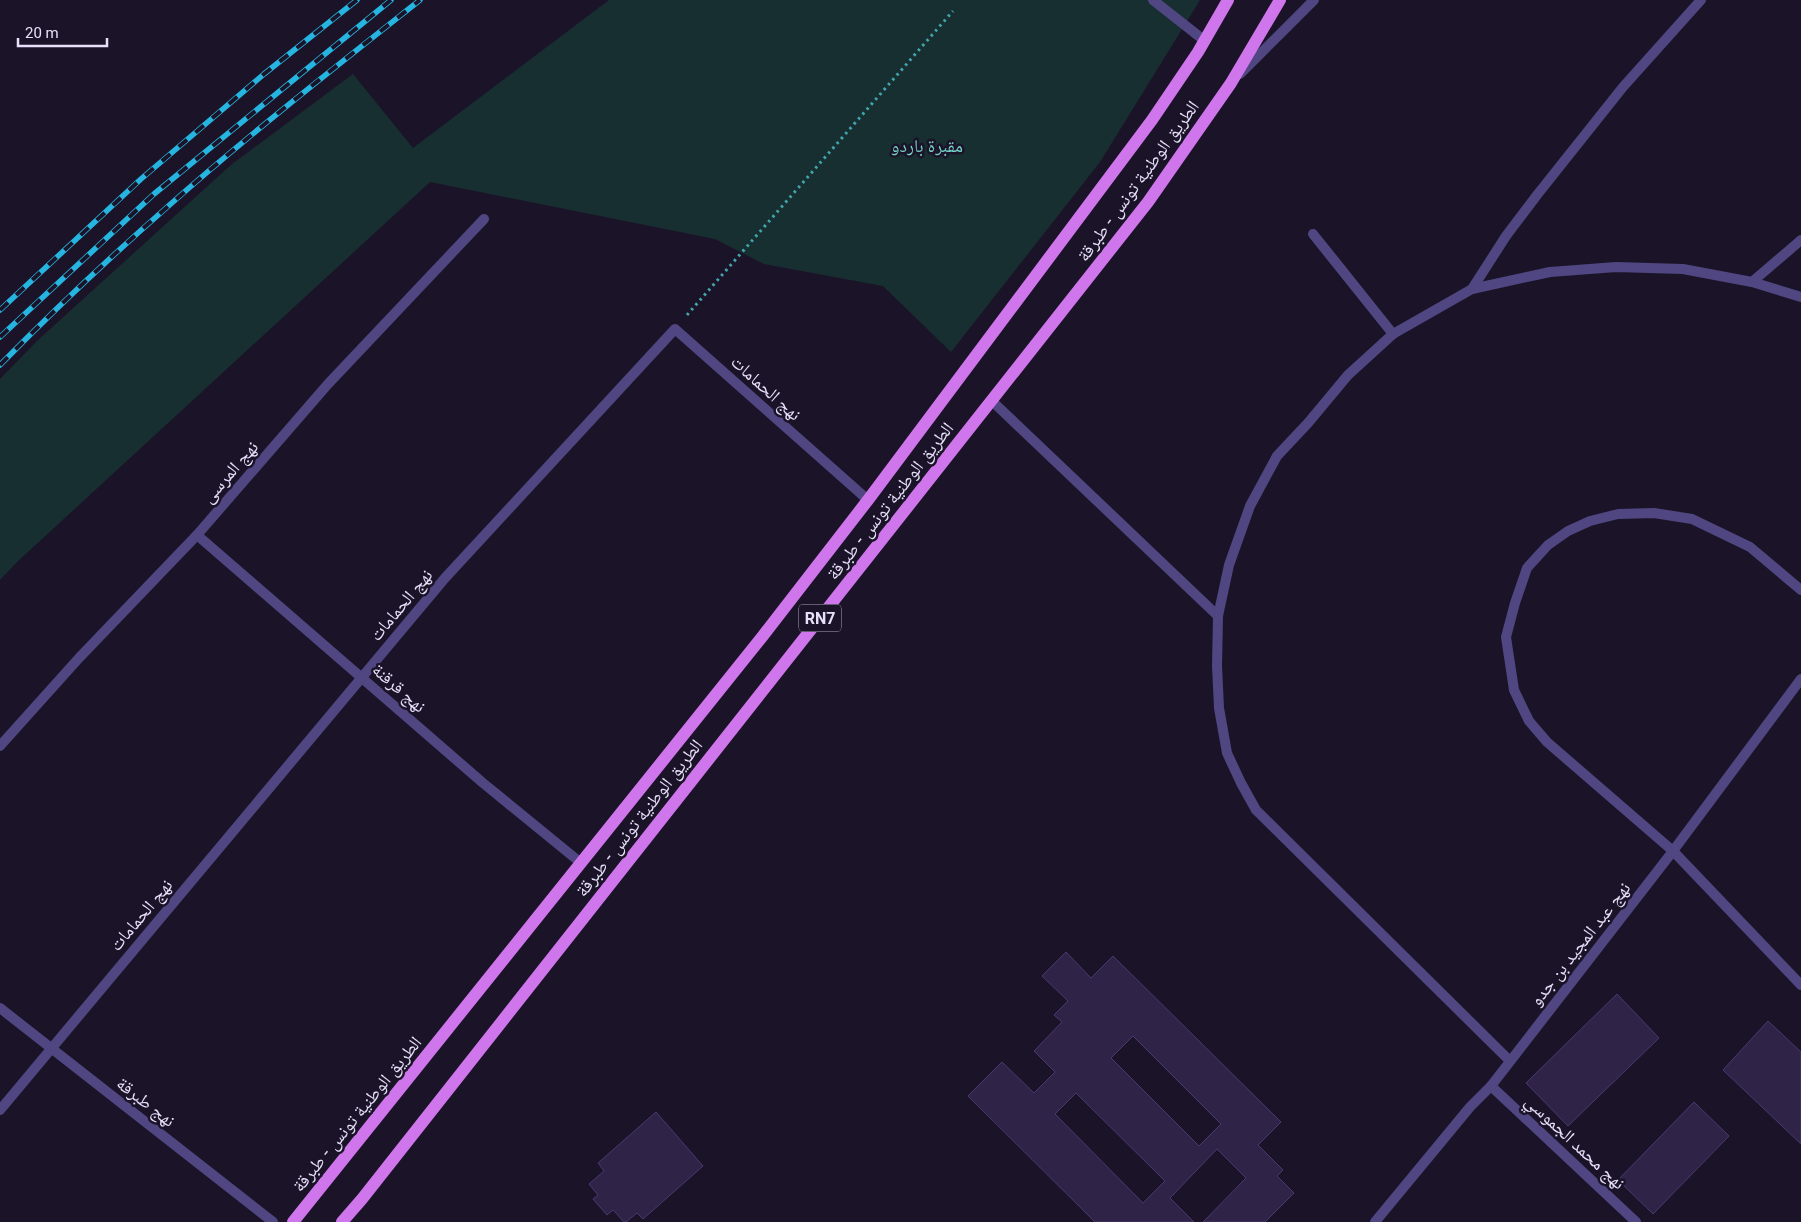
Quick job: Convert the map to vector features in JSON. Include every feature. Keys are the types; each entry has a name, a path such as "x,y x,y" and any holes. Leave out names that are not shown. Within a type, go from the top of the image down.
{"main road":[{"name":"الطريق الوطنية تونس - طبرقة","path":"293,1222 762,637 868,500 1152,120 1205,41 1228,0"},
{"name":"الطريق الوطنية تونس - طبرقة","path":"342,1222 374,1184 1148,202 1231,83 1280,0"}],"street":[{"path":"1153,0 1205,41"},
{"path":"1231,83 1314,0"},
{"path":"1472,289 1506,236 1537,195 1623,87 1697,1"},
{"name":"نهج المرسى","path":"0,746 79,658 197,535 328,384 484,219"},
{"path":"1313,234 1393,334"},
{"path":"1752,282 1801,240"},
{"path":"1510,1061 1256,810 1241,783 1227,753 1219,708 1217,666 1218,616 1229,565 1250,506 1277,456 1308,423 1348,375 1393,334 1472,289 1550,272 1616,267 1683,269 1752,282 1801,297"},
{"name":"نهج الحمامات","path":"0,1110 445,578 675,329 868,500"},
{"path":"992,400 1218,616"},
{"path":"1801,590 1750,547 1692,519 1654,513 1618,514 1590,521 1568,531 1548,544 1527,568 1514,603 1506,637 1514,690 1529,721 1547,742 1673,851 1801,985"},
{"name":"نهج قرقنة","path":"197,535 483,783 581,863"},
{"name":"نهج عبد المجيد بن جدو","path":"1375,1222 1470,1107 1491,1086 1673,851 1801,679"},
{"name":"نهج طبرقة","path":"0,1008 273,1222"},
{"name":"نهج محمد الجموسي","path":"1491,1086 1636,1222"}],"path":[{"path":"675,329 953,11"}],"green space":[{"name":"مقبرة باردو","path":"609,0 1200,0 1100,162 951,352 883,286 764,264 715,239 430,182 17,562 0,580 0,379 38,340 232,164 353,74 413,148"}],"building":[{"path":"1066,952 1091,978 1113,956 1281,1122 1258,1145 1283,1170 1277,1176 1294,1193 1265,1222 1203,1222 1246,1178 1217,1149 1170,1198 1194,1222 1095,1222 968,1096 1002,1062 1034,1093 1055,1072 1034,1051 1062,1022 1054,1015 1068,1001 1042,976","holes":["1133,1036 1221,1124 1199,1146 1111,1058","1076,1093 1165,1181 1143,1203 1055,1114"]},
{"path":"1617,994 1659,1038 1568,1126 1526,1083"},
{"path":"1768,1021 1801,1052 1801,1144 1723,1070"},
{"path":"1694,1102 1729,1136 1653,1214 1618,1180"},
{"path":"656,1112 703,1166 643,1219 637,1213 624,1222 613,1210 607,1215 593,1199 598,1195 589,1184 604,1171 598,1163"}],"railway":[{"path":"0,310 141,179 264,74 357,0"},
{"path":"0,337 154,194 391,0"},
{"path":"0,365 102,266 227,155 420,0"}]}
